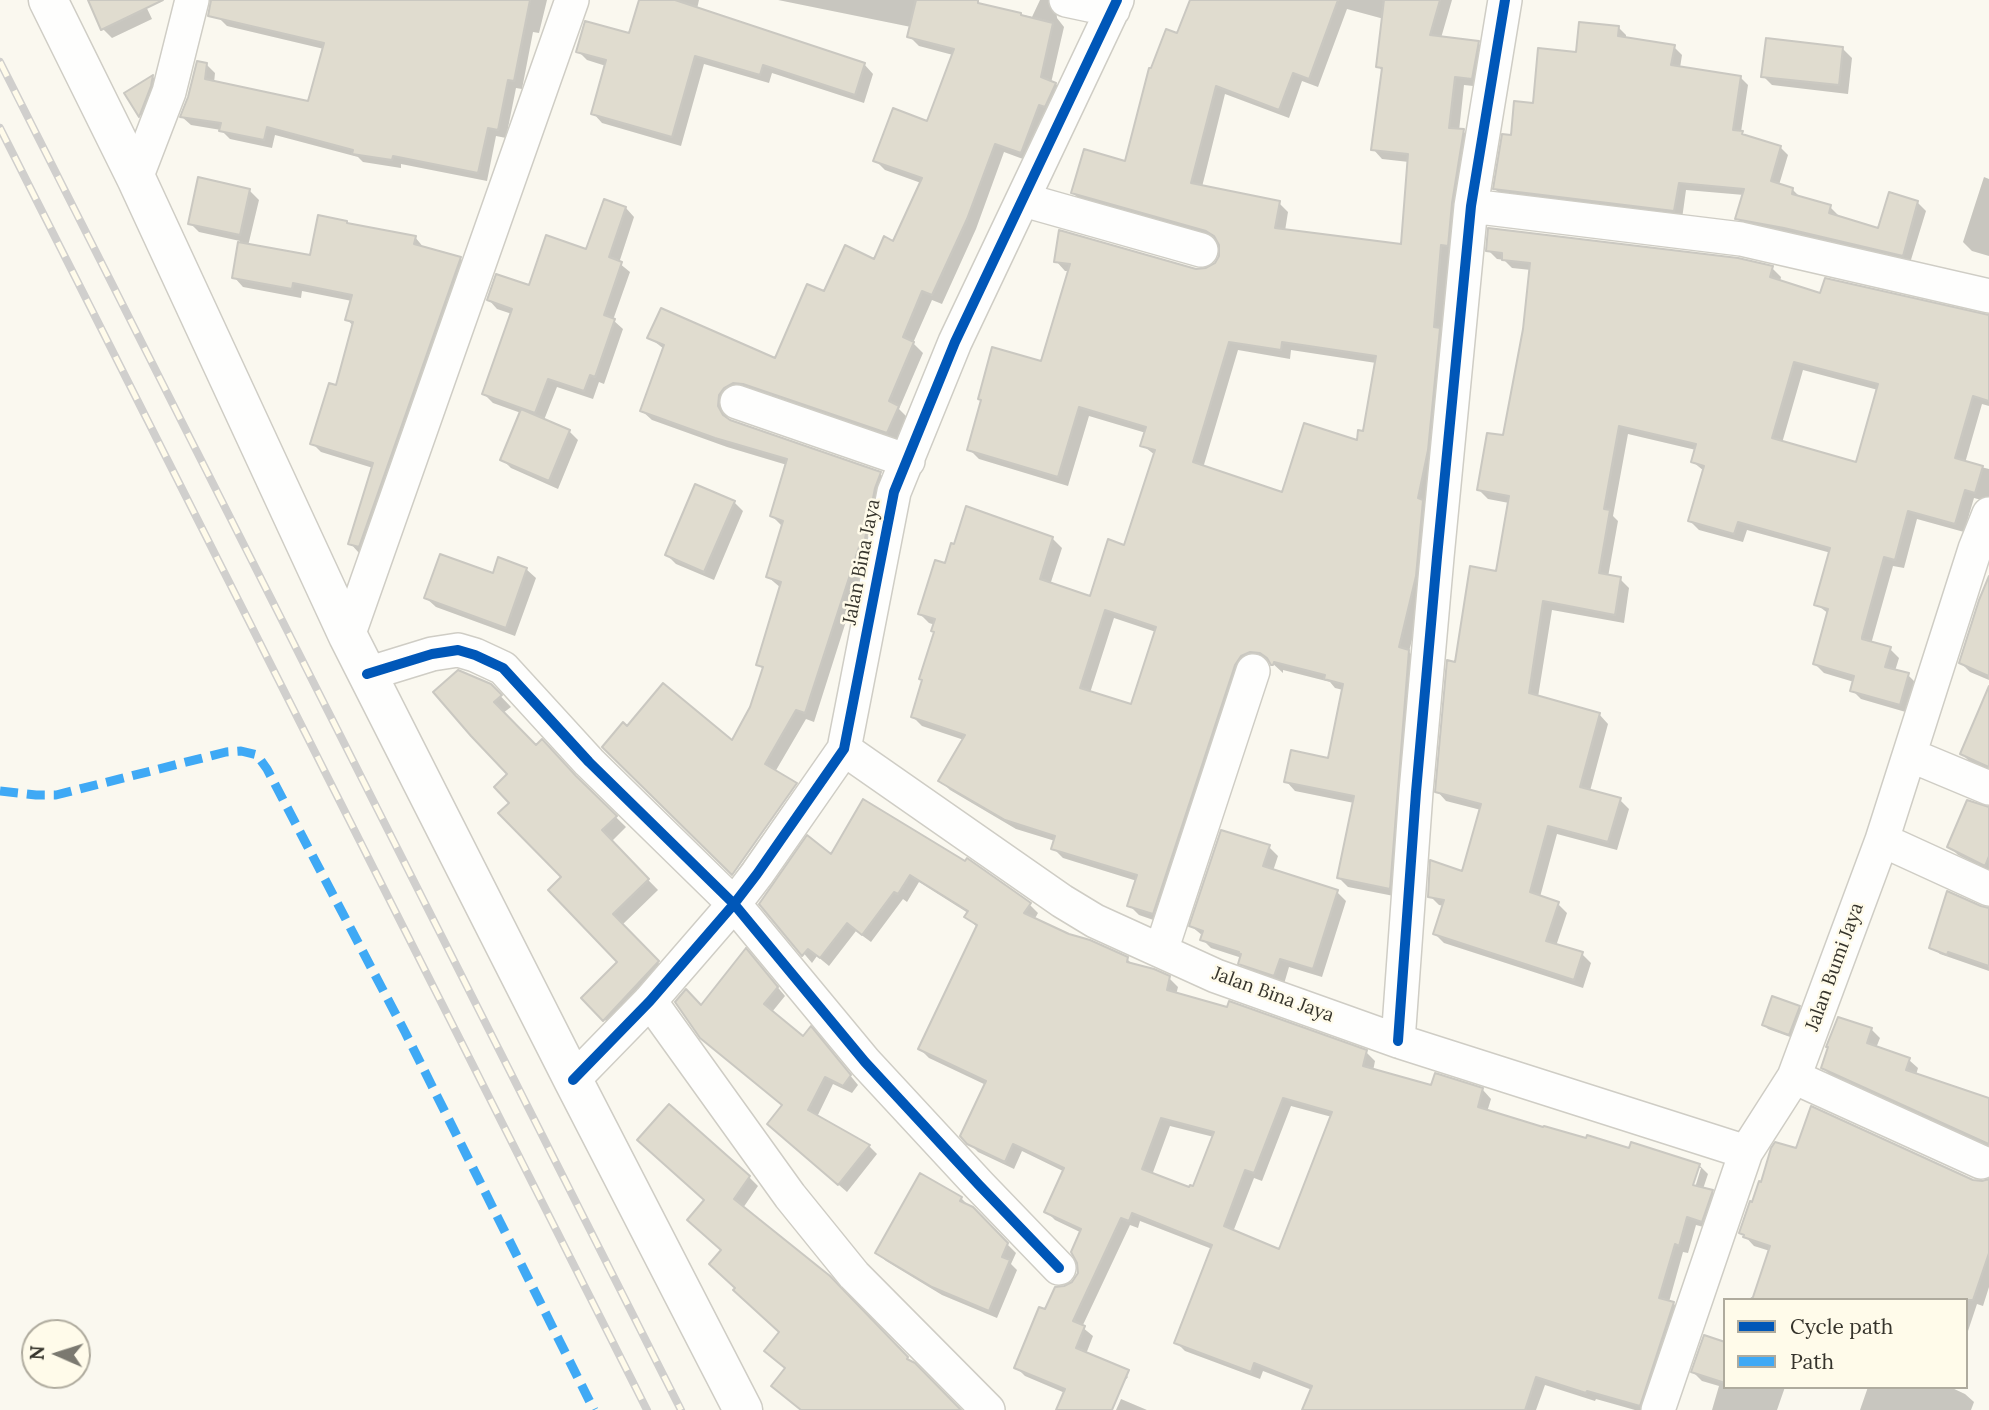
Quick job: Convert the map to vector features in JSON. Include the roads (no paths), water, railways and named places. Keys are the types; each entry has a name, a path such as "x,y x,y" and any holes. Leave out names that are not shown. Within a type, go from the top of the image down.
{"main road":[{"path":"48,0 135,178 348,636 744,1410"}],"street":[{"path":"135,178 169,92 192,0"},
{"path":"348,636 572,0"},
{"path":"1066,0 1115,5"},
{"path":"1398,1041 1416,792 1471,206 1504,0"},
{"name":"Jalan Bina Jaya","path":"573,1080 650,1001 734,904 844,749 894,492 955,342 1115,5"},
{"path":"1024,200 1201,250"},
{"path":"1471,206 1741,239 1989,296"},
{"path":"737,402 908,461"},
{"name":"Jalan Bumi Jaya","path":"1658,1410 1746,1152 1794,1077 1882,840 1975,549 1989,514"},
{"path":"367,674 432,654 458,650 503,668 589,762 734,904 866,1062 1059,1268"},
{"path":"1161,951 1253,671"},
{"name":"Jalan Bina Jaya","path":"844,749 1062,901 1095,921 1216,976 1398,1041 1746,1152"},
{"path":"1910,755 1989,788"},
{"path":"1882,840 1989,888"},
{"path":"650,1001 790,1196 854,1275 988,1410"},
{"path":"1794,1077 1981,1162"}],"railway":[{"path":"0,62 681,1410"},
{"path":"0,128 647,1410"}]}
